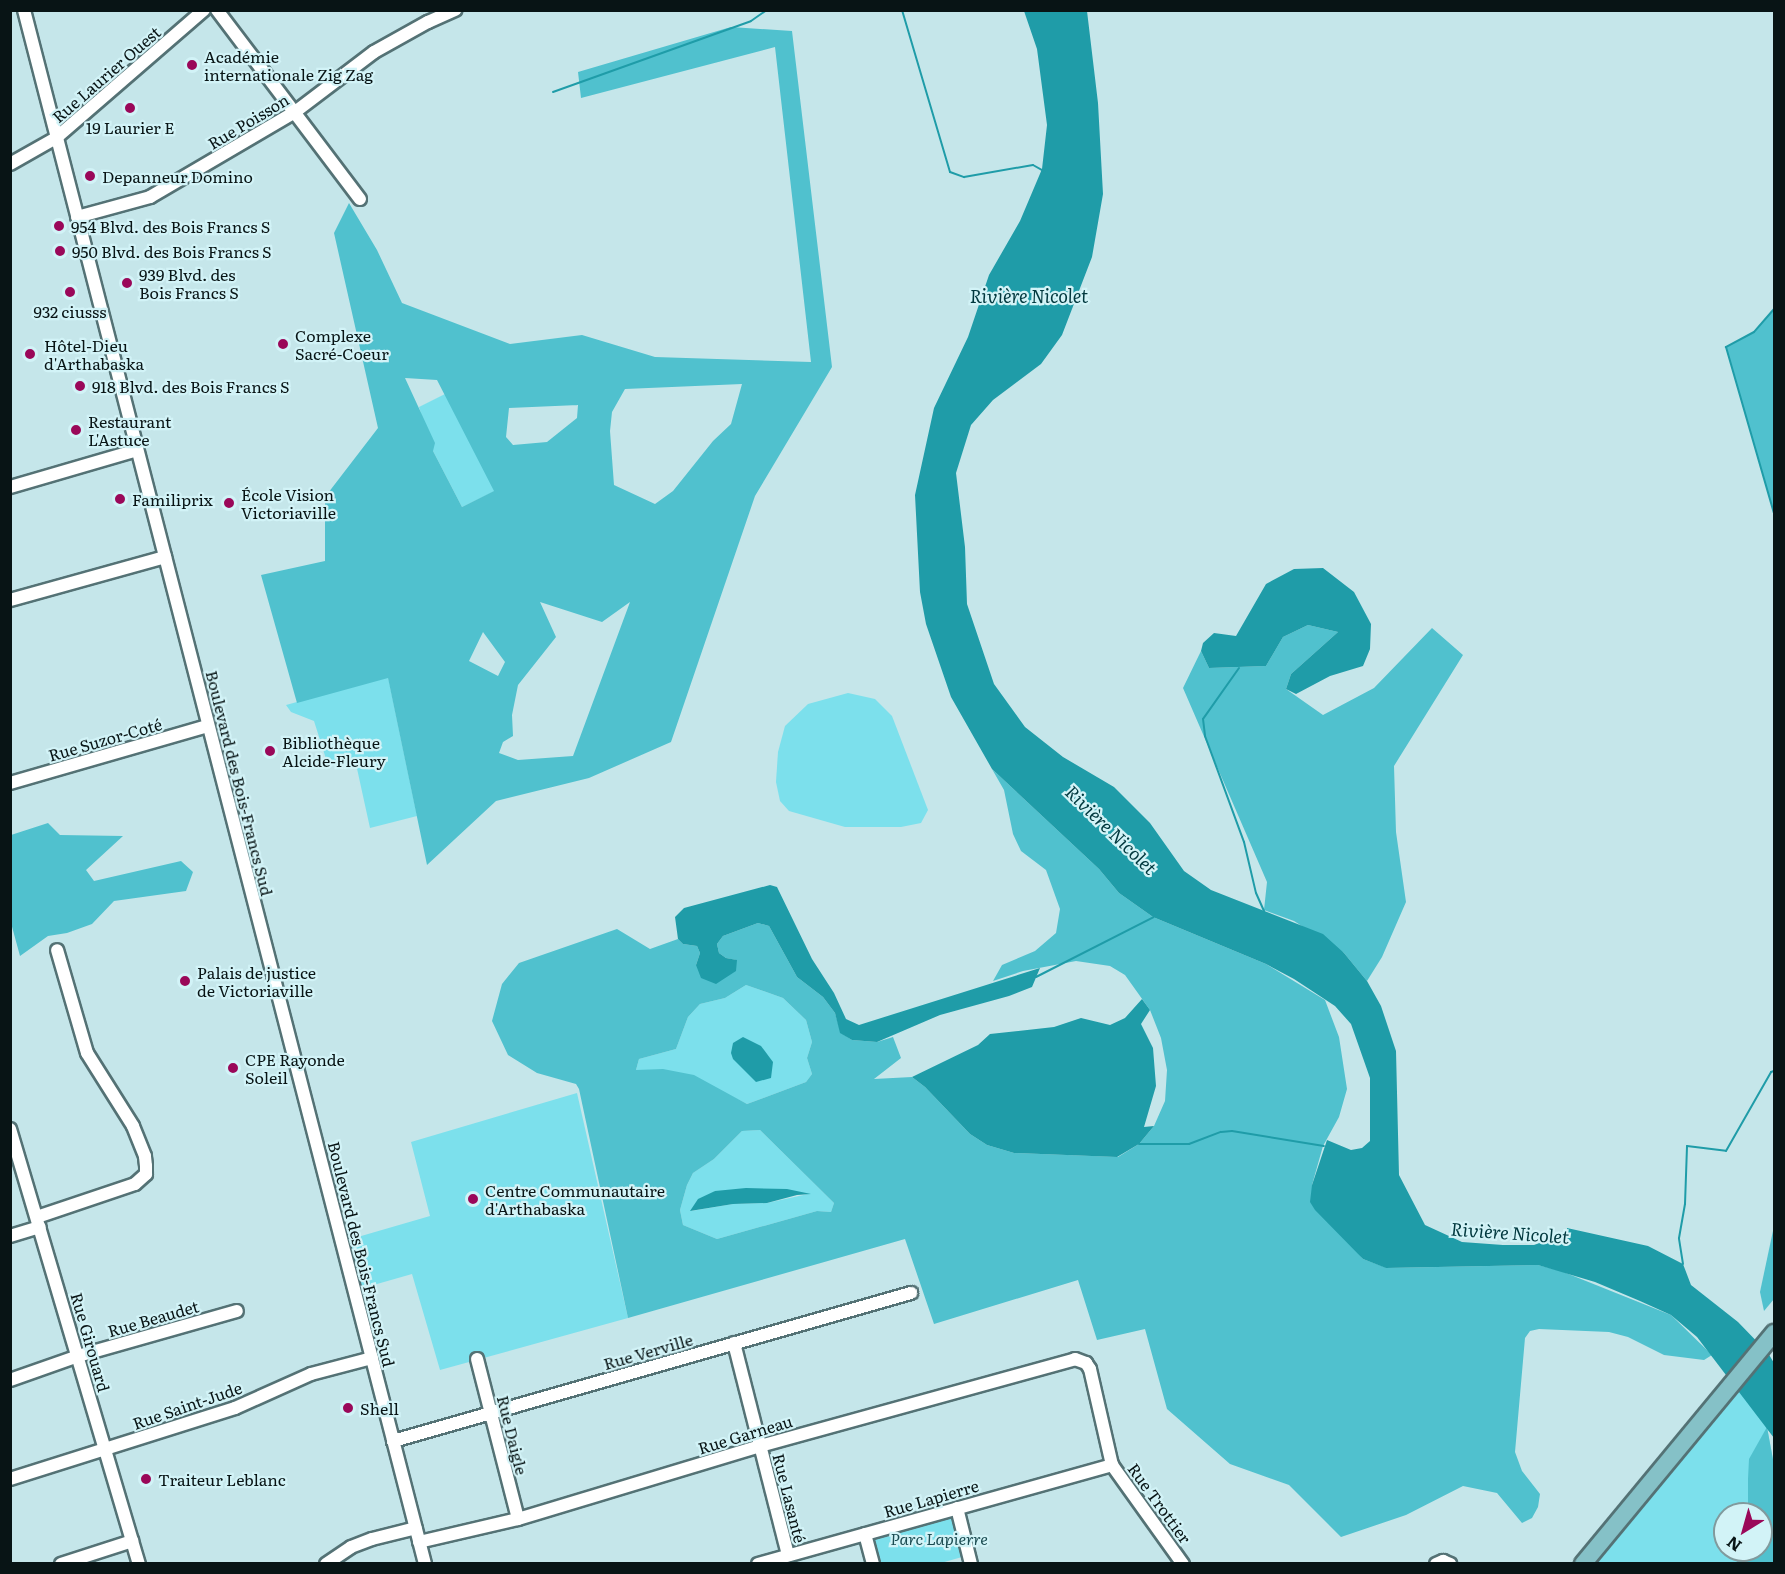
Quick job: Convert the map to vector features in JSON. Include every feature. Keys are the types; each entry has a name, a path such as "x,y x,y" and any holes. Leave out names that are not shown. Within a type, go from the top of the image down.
{"main road":[{"path":"1582,1563 1774,1333"}],"street":[{"name":"Boulevard des Bois-Francs Sud","path":"24,10 425,1563"},
{"name":"Rue Laurier Ouest","path":"10,164 56,138 204,10"},
{"path":"217,10 360,199"},
{"name":"Rue Poisson","path":"77,218 150,197 295,112 374,52 455,10"},
{"path":"10,487 137,450"},
{"path":"10,600 165,557"},
{"name":"Rue Suzor-Coté","path":"10,783 208,726"},
{"path":"10,1236 135,1184 146,1174 146,1156 133,1126 87,1053 57,950"},
{"name":"Rue Girouard","path":"10,1129 139,1563"},
{"name":"Rue Verville","path":"393,1441 911,1293"},
{"name":"Rue Beaudet","path":"10,1380 78,1356 237,1311"},
{"name":"Rue Lasanté","path":"734,1343 788,1555"},
{"name":"Rue Saint-Jude","path":"10,1479 235,1408 310,1374 372,1358"},
{"name":"Rue Daigle","path":"477,1359 518,1519"},
{"name":"Rue Garneau","path":"419,1542 518,1519 760,1446 1075,1359 1080,1360"},
{"name":"Rue Trottier","path":"1080,1360 1086,1363 1093,1377 1112,1465 1183,1563"},
{"name":"Rue Lapierre","path":"765,1563 1112,1465"},
{"path":"957,1508 971,1563"},
{"path":"326,1563 351,1547 416,1528"},
{"path":"865,1534 873,1563"},
{"path":"60,1563 132,1541"},
{"path":"1436,1563 1443,1561 1450,1563"}],"green space":[{"path":"445,394 495,491 462,507 433,451 419,407"},
{"path":"388,677 417,816 370,828 356,764 351,759 327,762 314,721 291,712 286,705"},
{"path":"848,693 875,699 892,716 928,810 921,823 901,827 845,827 789,811 780,801 776,782 778,752 785,726 808,704"},
{"path":"746,985 783,998 806,1020 812,1042 807,1058 812,1074 806,1082 747,1104 721,1091 636,1070 639,1059 676,1049 688,1017 700,1004 725,998"},
{"path":"577,1093 628,1318 440,1370 412,1274 356,1290 344,1241 430,1216 411,1142"},
{"path":"760,1130 834,1203 831,1212 817,1211 717,1239 683,1225 680,1210 693,1173 714,1159 742,1131","holes":["715,1191 808,1194 767,1203 733,1204 691,1211"]},
{"path":"1739,1390 1767,1427 1774,1465 1774,1563 1593,1564"},
{"name":"Parc Lapierre","path":"957,1508 969,1555 941,1563 872,1563 865,1534"}],"shaded area":[{"path":"731,27 792,31 832,367 755,496 671,742 589,778 496,801 427,865 388,678 297,703 261,575 325,561 325,497 378,428 334,233 349,203 377,250 402,303 510,344 582,335 655,357 811,362 775,47 581,98 578,72","holes":["405,378 437,380 494,491 462,507 433,451 435,443","742,384 731,424 713,441 673,491 655,504 614,485 610,431 612,412 625,389","578,405 577,418 547,442 513,445 506,437 509,408","540,602 602,622 630,602 573,756 518,760 499,753 503,742 513,736 512,715 518,685 556,637","483,632 505,662 498,676 469,661"]},
{"path":"1774,309 1774,513 1726,347 1754,332"},
{"path":"1308,625 1338,632 1291,674 1286,689 1323,715 1374,688 1432,628 1463,655 1394,766 1396,832 1406,902 1382,957 1367,981 1344,953 1294,921 1264,910 1267,882 1183,688 1201,651 1209,668 1266,666 1283,637"},
{"path":"992,769 1099,869 1119,893 1153,917 1266,964 1325,1000 1339,1037 1347,1089 1339,1117 1323,1146 1312,1185 1346,1239 1363,1259 1387,1268 1538,1265 1561,1271 1671,1315 1712,1355 1704,1360 1664,1355 1628,1337 1609,1332 1539,1329 1530,1331 1525,1338 1515,1452 1522,1471 1540,1494 1538,1507 1532,1518 1522,1523 1497,1493 1463,1486 1406,1515 1341,1537 1289,1485 1230,1464 1167,1409 1145,1329 1097,1340 1078,1280 934,1324 905,1239 628,1318 579,1089 576,1084 537,1073 508,1055 492,1021 502,984 519,963 617,929 650,949 678,939 683,944 697,946 700,953 696,965 736,960 726,958 719,953 717,944 723,936 758,923 769,926 797,977 823,997 835,1013 841,1033 852,1040 877,1042 893,1037 901,1058 874,1079 912,1077 925,1087 970,1134 987,1145 1014,1153 1118,1157 1139,1144 1154,1126 1165,1101 1167,1070 1161,1038 1150,1010 1125,975 1110,966 1076,961 1023,971 993,981 1002,965 1035,951 1056,933 1060,909 1046,870 1021,851 1013,834 1004,790","holes":["746,985 783,998 806,1020 812,1042 807,1058 812,1074 806,1082 747,1104 694,1075 663,1069 636,1070 639,1059 676,1049 688,1017 700,1004 725,998","760,1130 834,1203 831,1212 817,1211 717,1239 683,1225 680,1210 693,1173 714,1159 742,1131"]},
{"path":"48,823 60,835 123,836 86,870 94,881 181,861 193,872 186,891 114,901 92,924 67,933 48,936 20,956 11,923 11,835"},
{"path":"1774,1226 1774,1299 1764,1311 1760,1292"},
{"path":"1767,1427 1774,1465 1774,1563 1736,1563 1773,1562 1773,1502 1748,1502 1749,1459"}],"water":[{"name":"Rivière Nicolet","path":"1024,11 1087,11 1098,103 1103,194 1092,257 1062,335 1041,364 993,400 971,425 956,473 965,547 967,604 994,684 1025,727 1063,757 1114,787 1150,823 1184,871 1211,890 1323,934 1344,953 1367,981 1381,1006 1396,1051 1399,1175 1425,1225 1462,1242 1503,1245 1534,1245 1567,1233 1567,1228 1648,1246 1683,1264 1691,1285 1738,1322 1768,1353 1774,1363 1774,1438 1697,1337 1671,1315 1640,1301 1595,1282 1538,1265 1386,1268 1363,1259 1310,1202 1312,1185 1327,1140 1351,1150 1362,1148 1370,1141 1370,1078 1351,1024 1335,1006 1294,979 1266,964 1153,917 1119,893 1099,869 992,769 951,697 926,624 920,592 915,495 934,408 968,337 989,275 1020,221 1042,169 1047,125 1037,49"},
{"path":"1323,568 1354,592 1371,624 1370,649 1363,666 1330,676 1296,694 1286,689 1291,674 1338,632 1308,625 1283,637 1266,666 1209,668 1201,651 1203,643 1214,633 1236,636 1266,584 1294,569"},
{"path":"770,885 777,887 812,959 834,993 846,1019 859,1025 1040,968 1032,987 1009,996 940,1015 877,1042 852,1040 840,1033 835,1013 823,997 797,977 769,926 758,923 723,936 717,944 719,953 726,958 737,960 736,971 716,984 701,978 696,965 700,953 697,946 683,944 678,939 675,917 684,908"},
{"path":"1142,999 1150,1010 1141,1024 1153,1048 1156,1086 1144,1127 1154,1126 1139,1144 1117,1157 1014,1153 987,1145 970,1134 925,1087 912,1077 978,1045 990,1034 1054,1027 1081,1018 1110,1025 1125,1018"},
{"path":"743,1037 761,1046 773,1062 771,1078 756,1082 733,1059 731,1053 733,1043"},
{"path":"746,1188 787,1189 811,1194 797,1195 767,1203 733,1204 690,1211 698,1199 715,1191"}],"waterway":[{"path":"553,92 751,21 767,10"},
{"path":"902,10 950,172 964,177 1033,165 1044,171"},
{"path":"1774,309 1754,332 1726,347 1774,513"},
{"path":"1239,668 1203,719 1205,736 1244,842 1256,893 1264,911"},
{"path":"1036,977 1154,917"},
{"path":"1683,1264 1679,1238 1685,1204 1687,1146 1726,1151 1771,1072 1774,1071"},
{"path":"1139,1144 1189,1144 1221,1132 1232,1131 1324,1146"}],"place":[{"name":"Académie internationale Zig Zag","path":"192,65"},
{"name":"19 Laurier E","path":"130,108"},
{"name":"Depanneur Domino","path":"90,176"},
{"name":"954 Blvd. des Bois Francs S","path":"59,226"},
{"name":"950 Blvd. des Bois Francs S","path":"60,251"},
{"name":"939 Blvd. des Bois Francs S","path":"127,283"},
{"name":"932 ciusss","path":"70,292"},
{"name":"Complexe Sacré-Coeur","path":"283,344"},
{"name":"Hôtel-Dieu d'Arthabaska","path":"30,354"},
{"name":"918 Blvd. des Bois Francs S","path":"80,386"},
{"name":"Restaurant L'Astuce","path":"76,430"},
{"name":"Familiprix","path":"120,499"},
{"name":"École Vision Victoriaville","path":"229,503"},
{"name":"Bibliothèque Alcide-Fleury","path":"270,751"},
{"name":"Palais de justice de Victoriaville","path":"185,981"},
{"name":"CPE Rayonde Soleil","path":"233,1068"},
{"name":"Centre Communautaire d'Arthabaska","path":"473,1199"},
{"name":"Shell","path":"348,1408"},
{"name":"Traiteur Leblanc","path":"146,1479"}]}
